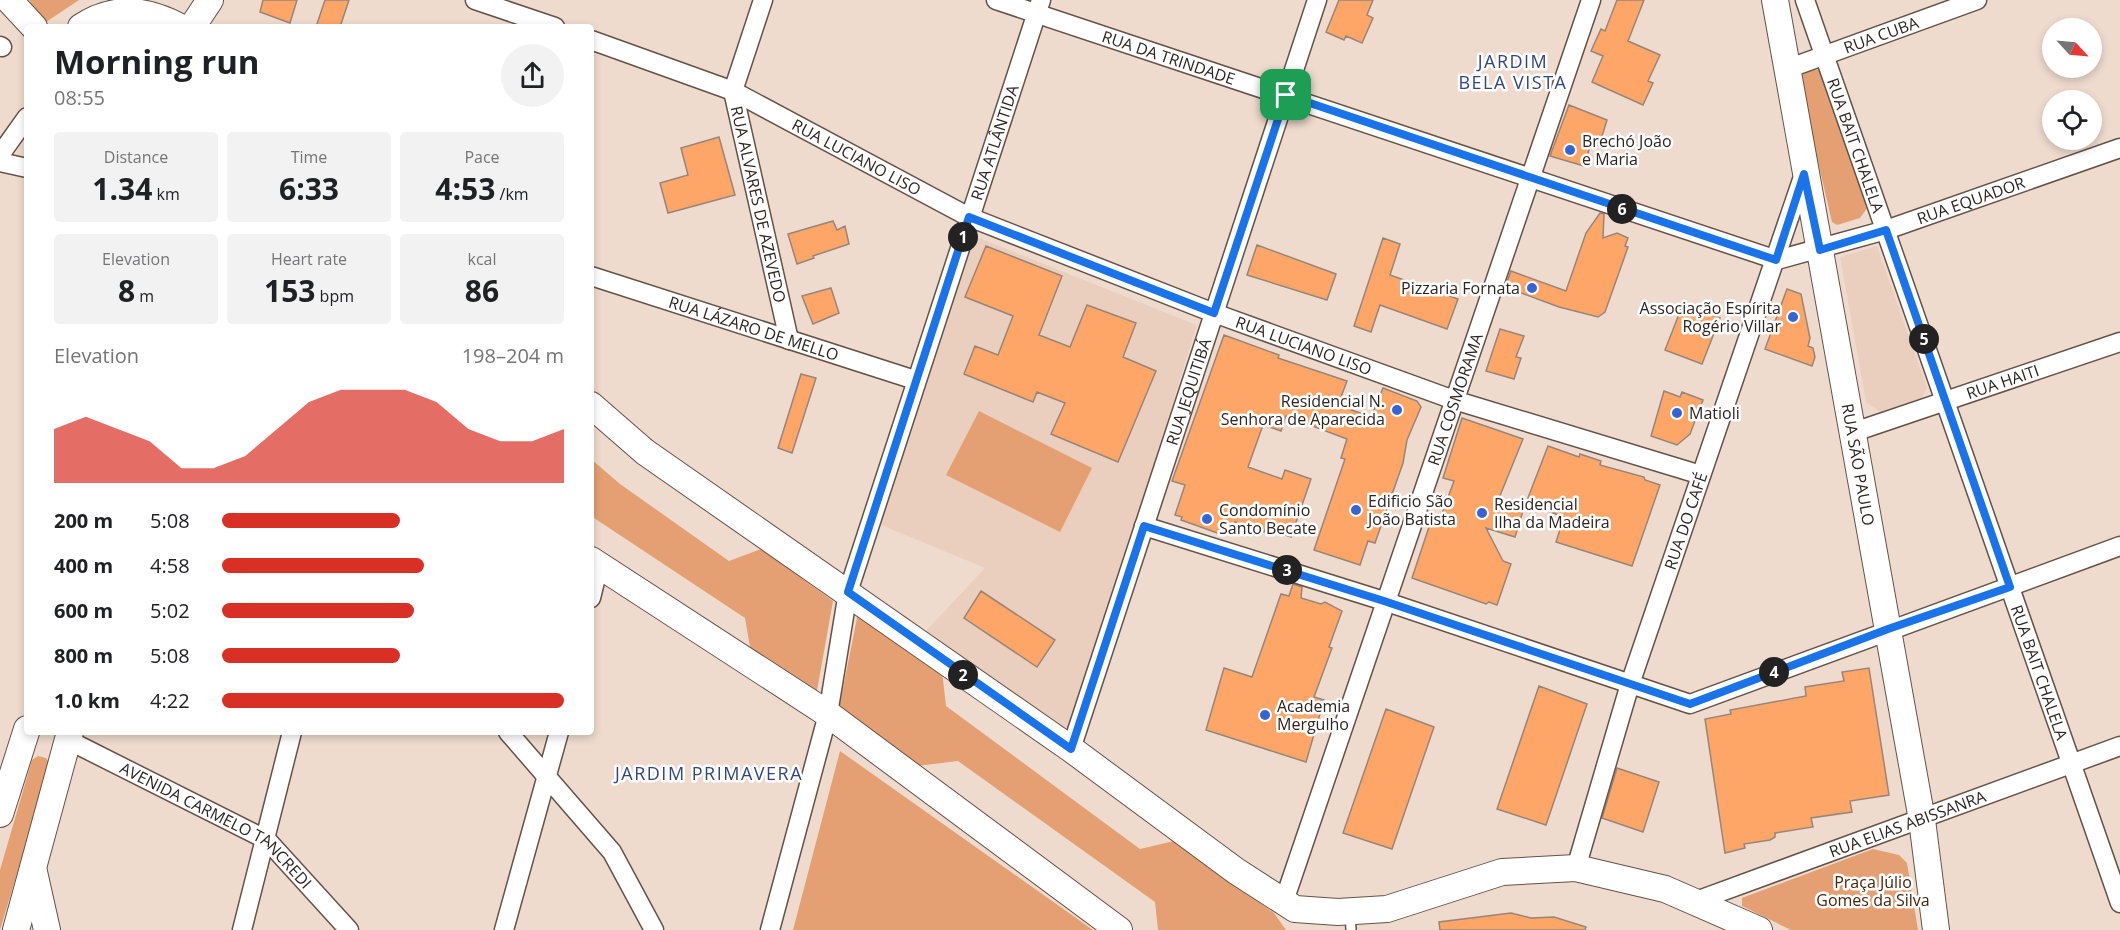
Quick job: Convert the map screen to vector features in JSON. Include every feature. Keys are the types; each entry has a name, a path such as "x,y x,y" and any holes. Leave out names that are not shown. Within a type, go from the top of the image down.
{"main road":[{"path":"9,0 31,24"},
{"path":"194,24 210,0"},
{"name":"RUA SÃO PAULO","path":"1774,0 1922,820 1936,930"},
{"path":"87,24 108,14 126,11 162,15"},
{"path":"594,408 645,452 1071,749 1292,913 1351,921 1502,872 1575,868 1626,878 1696,901 1759,930"},
{"path":"595,562 828,714 1119,930"},
{"path":"0,814 25,735"},
{"path":"16,930 69,736"},
{"path":"33,871 47,930"}],"street":[{"path":"475,0 547,24"},
{"name":"RUA ALVARES DE AZEVEDO","path":"763,0 733,91 789,340"},
{"name":"RUA DA TRINDADE","path":"996,0 1038,7 1286,95 1776,260"},
{"name":"RUA JEQUITIBÁ","path":"1071,749 1317,0"},
{"name":"RUA COSMORAMA","path":"1292,913 1384,601 1591,0"},
{"name":"RUA BAIT CHALELA","path":"1805,0 1826,54 2120,903"},
{"name":"RUA CUBA","path":"1787,69 1977,0"},
{"name":"RUA ATLÂNTIDA","path":"770,930 828,714 848,592 1038,7"},
{"name":"RUA LUCIANO LISO","path":"594,41 733,91 969,217 1214,313 1454,400 1701,475"},
{"path":"0,155 24,121"},
{"name":"RUA EQUADOR","path":"1820,250 1886,230 2120,148"},
{"path":"0,162 24,167"},
{"name":"RUA DO CAFÉ","path":"1575,868 1630,684 1804,174"},
{"path":"1776,260 1820,250"},
{"name":"RUA LÁZARO DE MELLO","path":"594,277 915,380"},
{"name":"RUA HAITI","path":"1851,433 2120,342"},
{"path":"1144,526 1384,601 1690,704 1888,629 2120,546"},
{"path":"242,930 267,840 291,735"},
{"path":"511,735 549,776 612,852 654,930"},
{"path":"504,930 549,776 558,735"},
{"name":"AVENIDA CARMELO TANCREDI","path":"69,736 267,840 350,930"},
{"name":"RUA ELIAS ABISSANRA","path":"1696,901 2120,746"}],"shaded area":[{"path":"974,236 1197,325 1068,739 921,636 985,568 874,522","holes":["986,246 1062,276 1042,327 966,297","1087,305 1136,323 1082,341 1155,370 1118,462 1052,434 1065,403 1050,396","1011,324 1057,342 1033,402 964,374 975,346 998,355"]},
{"path":"1877,246 1927,388 1922,398 1880,412 1866,402 1840,257"}],"green space":[{"path":"29,0 79,0 43,24"},
{"path":"1826,68 1868,207 1860,218 1837,225 1832,222 1799,80 1804,72"},
{"path":"979,411 1092,468 1060,532 946,475"},
{"path":"594,462 620,484 729,561 761,549 833,601 816,696 751,653 745,618 594,518"},
{"path":"858,613 942,671 946,706 1140,849 1174,841 1274,913 1286,930 1158,930 1155,902 958,761 917,766 839,708"},
{"path":"840,751 1093,930 793,930"},
{"path":"38,756 46,758 50,764 0,930 0,870 32,760"},
{"name":"Praça Júlio Gomes da Silva","path":"1873,849 1899,855 1907,863 1918,930 1791,930 1742,906 1742,898"}],"building":[{"path":"263,0 297,0 290,23 260,12"},
{"path":"325,0 349,0 341,24 317,24"},
{"path":"1339,0 1373,0 1367,15 1373,18 1362,43 1346,36 1344,40 1326,32"},
{"path":"1617,0 1644,0 1628,41 1660,55 1648,81 1653,83 1643,105 1592,82 1603,56 1591,51 1601,29 1605,31"},
{"path":"1569,105 1607,120 1599,146 1591,143 1584,166 1550,156"},
{"path":"719,137 735,195 668,213 660,183 688,175 681,148"},
{"path":"1600,213 1604,214 1603,238 1617,233 1628,238 1625,246 1628,247 1605,312 1598,317 1559,307 1505,287 1511,271 1566,291 1586,233"},
{"path":"833,221 837,230 845,226 849,244 797,264 788,234"},
{"path":"1383,238 1400,244 1390,275 1458,299 1447,329 1380,305 1371,332 1354,326"},
{"path":"1257,245 1336,274 1327,300 1247,275"},
{"path":"986,246 1062,276 1039,335 1070,347 1087,305 1136,323 1123,357 1156,371 1118,462 1051,434 1065,403 1037,392 1033,402 964,374 975,346 998,355 1013,316 965,297"},
{"path":"831,288 839,313 813,324 802,296"},
{"path":"1787,289 1801,294 1810,338 1808,346 1813,348 1815,357 1812,366 1765,349"},
{"path":"1683,304 1720,318 1702,364 1665,350"},
{"path":"1500,329 1524,336 1516,357 1521,358 1514,379 1486,371"},
{"path":"1224,335 1279,355 1278,358 1347,381 1338,405 1371,417 1383,388 1417,401 1421,407 1407,440 1403,463 1375,543 1368,541 1360,565 1314,550 1345,459 1341,458 1347,439 1286,416 1281,431 1263,425 1248,467 1282,479 1285,470 1311,479 1291,537 1266,528 1264,532 1235,522 1231,534 1224,532 1223,535 1181,520 1182,517 1175,515 1185,485 1172,481"},
{"path":"801,374 816,378 792,453 778,448"},
{"name":"Matioli","path":"1664,391 1680,397 1682,392 1703,400 1690,434 1677,445 1651,436"},
{"path":"1462,418 1523,439 1497,503 1523,511 1515,537 1486,528 1503,561 1511,564 1497,605 1489,602 1486,604 1412,578 1430,524 1437,527 1454,481 1443,478"},
{"path":"1548,446 1579,457 1580,454 1601,461 1600,465 1644,477 1645,480 1660,485 1632,566 1556,542 1564,517 1526,503"},
{"path":"1293,584 1302,587 1301,598 1321,604 1325,602 1342,611 1329,647 1332,648 1314,697 1324,700 1306,762 1206,730 1224,668 1252,677 1281,594 1289,596"},
{"path":"981,591 1055,640 1037,667 964,618"},
{"path":"1869,668 1889,795 1850,801 1852,812 1811,818 1813,827 1775,833 1775,837 1770,840 1744,844 1745,848 1725,853 1705,719 1731,714 1730,710 1806,696 1805,687 1844,681 1842,672"},
{"path":"1539,686 1587,704 1546,825 1497,809"},
{"path":"1386,709 1434,727 1392,849 1343,833"},
{"path":"1617,768 1659,782 1643,832 1602,818"},
{"path":"1511,913 1531,918 1554,917 1586,927 1585,930 1440,930 1439,922"}],"place":[{"name":"Brechó João e Maria","path":"1570,150"},
{"name":"Pizzaria Fornata","path":"1532,288"},
{"name":"Associação Espírita Rogério Villar","path":"1793,317"},
{"name":"Residencial N. Senhora de Aparecida","path":"1397,410"},
{"name":"Matioli","path":"1677,413"},
{"name":"Edificio São João Batista","path":"1356,510"},
{"name":"Residencial Ilha da Madeira","path":"1482,513"},
{"name":"Condomínio Santo Becate","path":"1207,519"},
{"name":"Academia Mergulho","path":"1265,715"}],"district":[{"name":"JARDIM BELA VISTA","path":"1513,72"},
{"name":"JARDIM PRIMAVERA","path":"709,774"}],"route":[{"path":"1286,95 1776,260 1804,174 1820,250 1886,230 2010,587 1888,629 1690,704 1384,601 1144,526 1071,749 848,592 969,217 1214,313 1286,95"}]}
